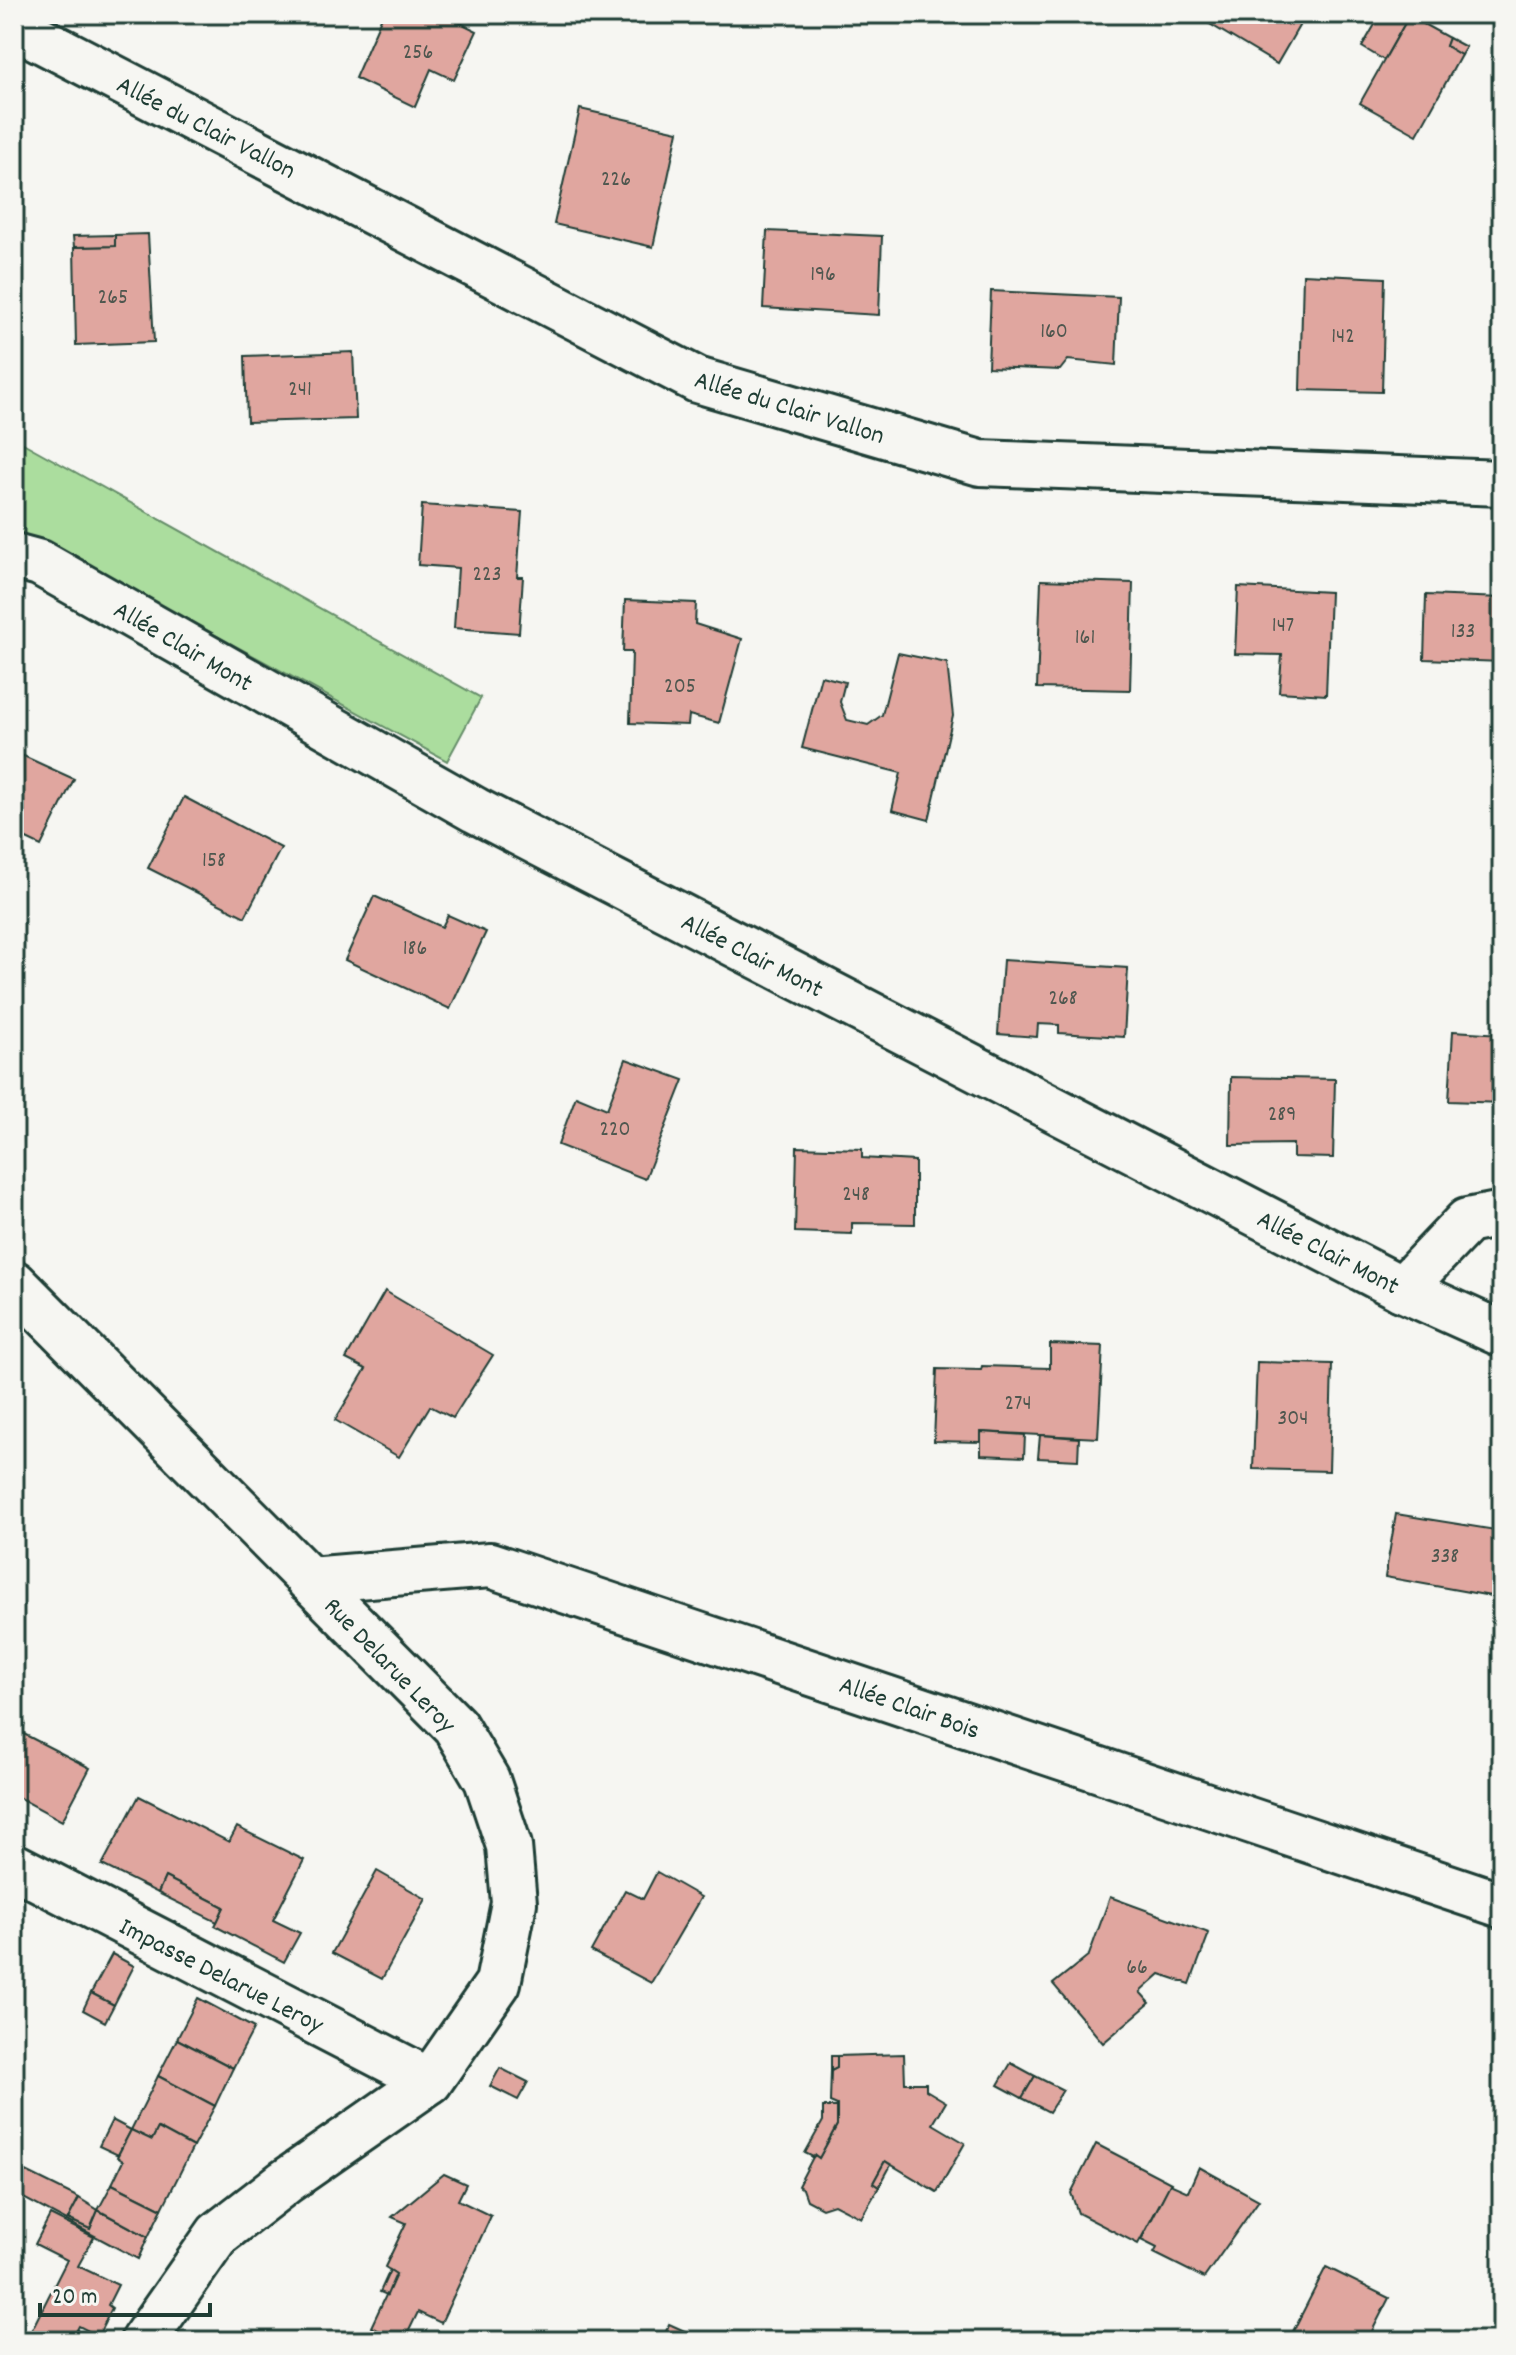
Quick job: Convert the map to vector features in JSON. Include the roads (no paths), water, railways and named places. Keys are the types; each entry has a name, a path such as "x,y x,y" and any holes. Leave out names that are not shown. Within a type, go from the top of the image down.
{"street":[{"name":"Allée du Clair Vallon","path":"14,26 697,380 980,463 1502,483"},
{"name":"Allée Clair Mont","path":"14,556 40,563 475,810 1402,1289 1502,1334"},
{"path":"1402,1289 1467,1221 1502,1214"},
{"name":"Rue Delarue Leroy","path":"14,1283 455,1726 487,1780 509,1846 514,1903 498,1983 430,2081 285,2182 218,2234 143,2341"},
{"name":"Allée Clair Bois","path":"309,1580 490,1565 1502,1905"},
{"name":"Impasse Delarue Leroy","path":"14,1866 430,2081"}]}
